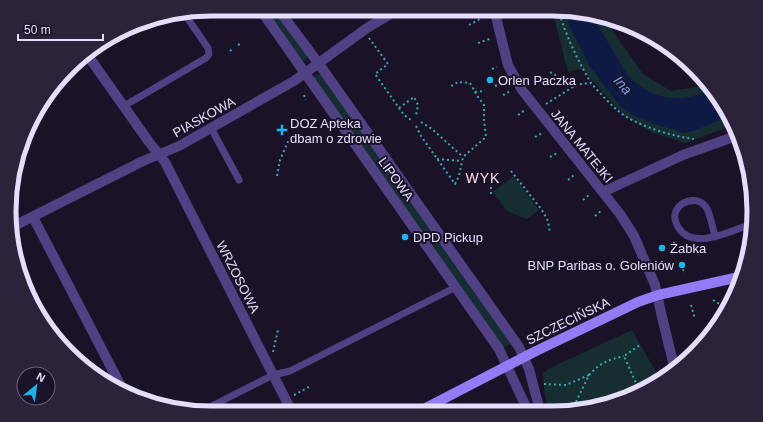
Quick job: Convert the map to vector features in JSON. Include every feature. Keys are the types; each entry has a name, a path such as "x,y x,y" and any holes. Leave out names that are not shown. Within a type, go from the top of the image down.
{"street":[{"name":"LIPOWA","path":"265,16 499,349 525,406"},
{"name":"LIPOWA","path":"283,16 319,64 519,347 525,358 539,406"},
{"name":"PIASKOWA","path":"16,225 179,146 211,128 305,74 367,28 387,16"},
{"name":"JANA MATEJKI","path":"491,16 512,75 527,97 620,214 634,236 650,272 658,295 674,364"},
{"name":"WRZOSOWA","path":"90,58 148,142 160,154 289,406"},
{"path":"603,192 683,155 733,137"},
{"path":"33,217 119,383"},
{"name":"SZCZECIŃSKA","path":"430,406 638,302 658,295 735,278"}],"lane":[{"path":"124,106 206,58 209,54 208,48 187,18"},
{"path":"211,128 239,180"},
{"path":"715,237 706,208 701,203 688,200 677,208 675,216 676,223 680,230 687,236 700,238 715,237 743,227"},
{"path":"212,406 273,375 290,371 456,287"}],"path":[{"path":"469,25 484,16"},
{"path":"560,16 564,30 578,62 591,83 618,111 632,119 668,134 700,140"},
{"path":"478,43 493,37"},
{"path":"369,38 388,64 375,74 404,115 411,120"},
{"path":"238,45 242,43"},
{"path":"230,50 234,48"},
{"path":"492,69 500,65"},
{"path":"550,72 573,87"},
{"path":"416,126 421,136 455,184 459,176 463,157 486,137 484,105 470,83 458,82 450,86"},
{"path":"495,86 505,82"},
{"path":"545,104 573,87 580,84 591,83"},
{"path":"475,92 483,90"},
{"path":"503,95 510,91"},
{"path":"304,95 306,100"},
{"path":"399,108 414,97 418,105 416,115"},
{"path":"518,115 525,110"},
{"path":"421,122 432,129 463,157"},
{"path":"535,137 542,133"},
{"path":"277,176 283,152 291,135"},
{"path":"550,158 557,153"},
{"path":"437,159 462,161"},
{"path":"510,171 542,210 548,221 550,233"},
{"path":"568,180 574,175"},
{"path":"491,183 491,194"},
{"path":"582,200 589,194"},
{"path":"595,216 601,211"},
{"path":"684,269 684,274"},
{"path":"713,300 722,306"},
{"path":"691,305 695,319"},
{"path":"272,358 278,330"},
{"path":"575,404 589,375 597,367 609,360 624,356 640,345"},
{"path":"624,356 636,381 637,386"},
{"path":"541,384 566,385 589,375"},
{"path":"292,396 309,388"}],"green space":[{"path":"270,16 281,16 308,57 305,61 301,61"},
{"path":"554,16 565,16 608,24 643,74 671,91 702,86 728,127 685,143 651,132 624,116 582,69 568,72"},
{"path":"316,74 322,75 513,342 502,348 313,78"},
{"path":"514,176 539,210 527,219 507,211 493,192"},
{"path":"632,330 657,375 638,386 615,396 565,406 547,406 543,374 548,369"}],"water":[{"name":"Ina","path":"567,16 596,21 628,76 637,84 657,95 668,97 690,97 706,91 723,119 694,131 684,133 634,116 620,106 588,63 569,25"}],"place":[{"name":"Orlen Paczka","path":"490,80"},
{"name":"DOZ Apteka dbam o zdrowie","path":"282,130"},
{"name":"DPD Pickup","path":"405,237"},
{"name":"Żabka","path":"662,248"},
{"name":"BNP Paribas o. Goleniów","path":"682,265"}],"district":[{"name":"WYK","path":"483,178"}]}
